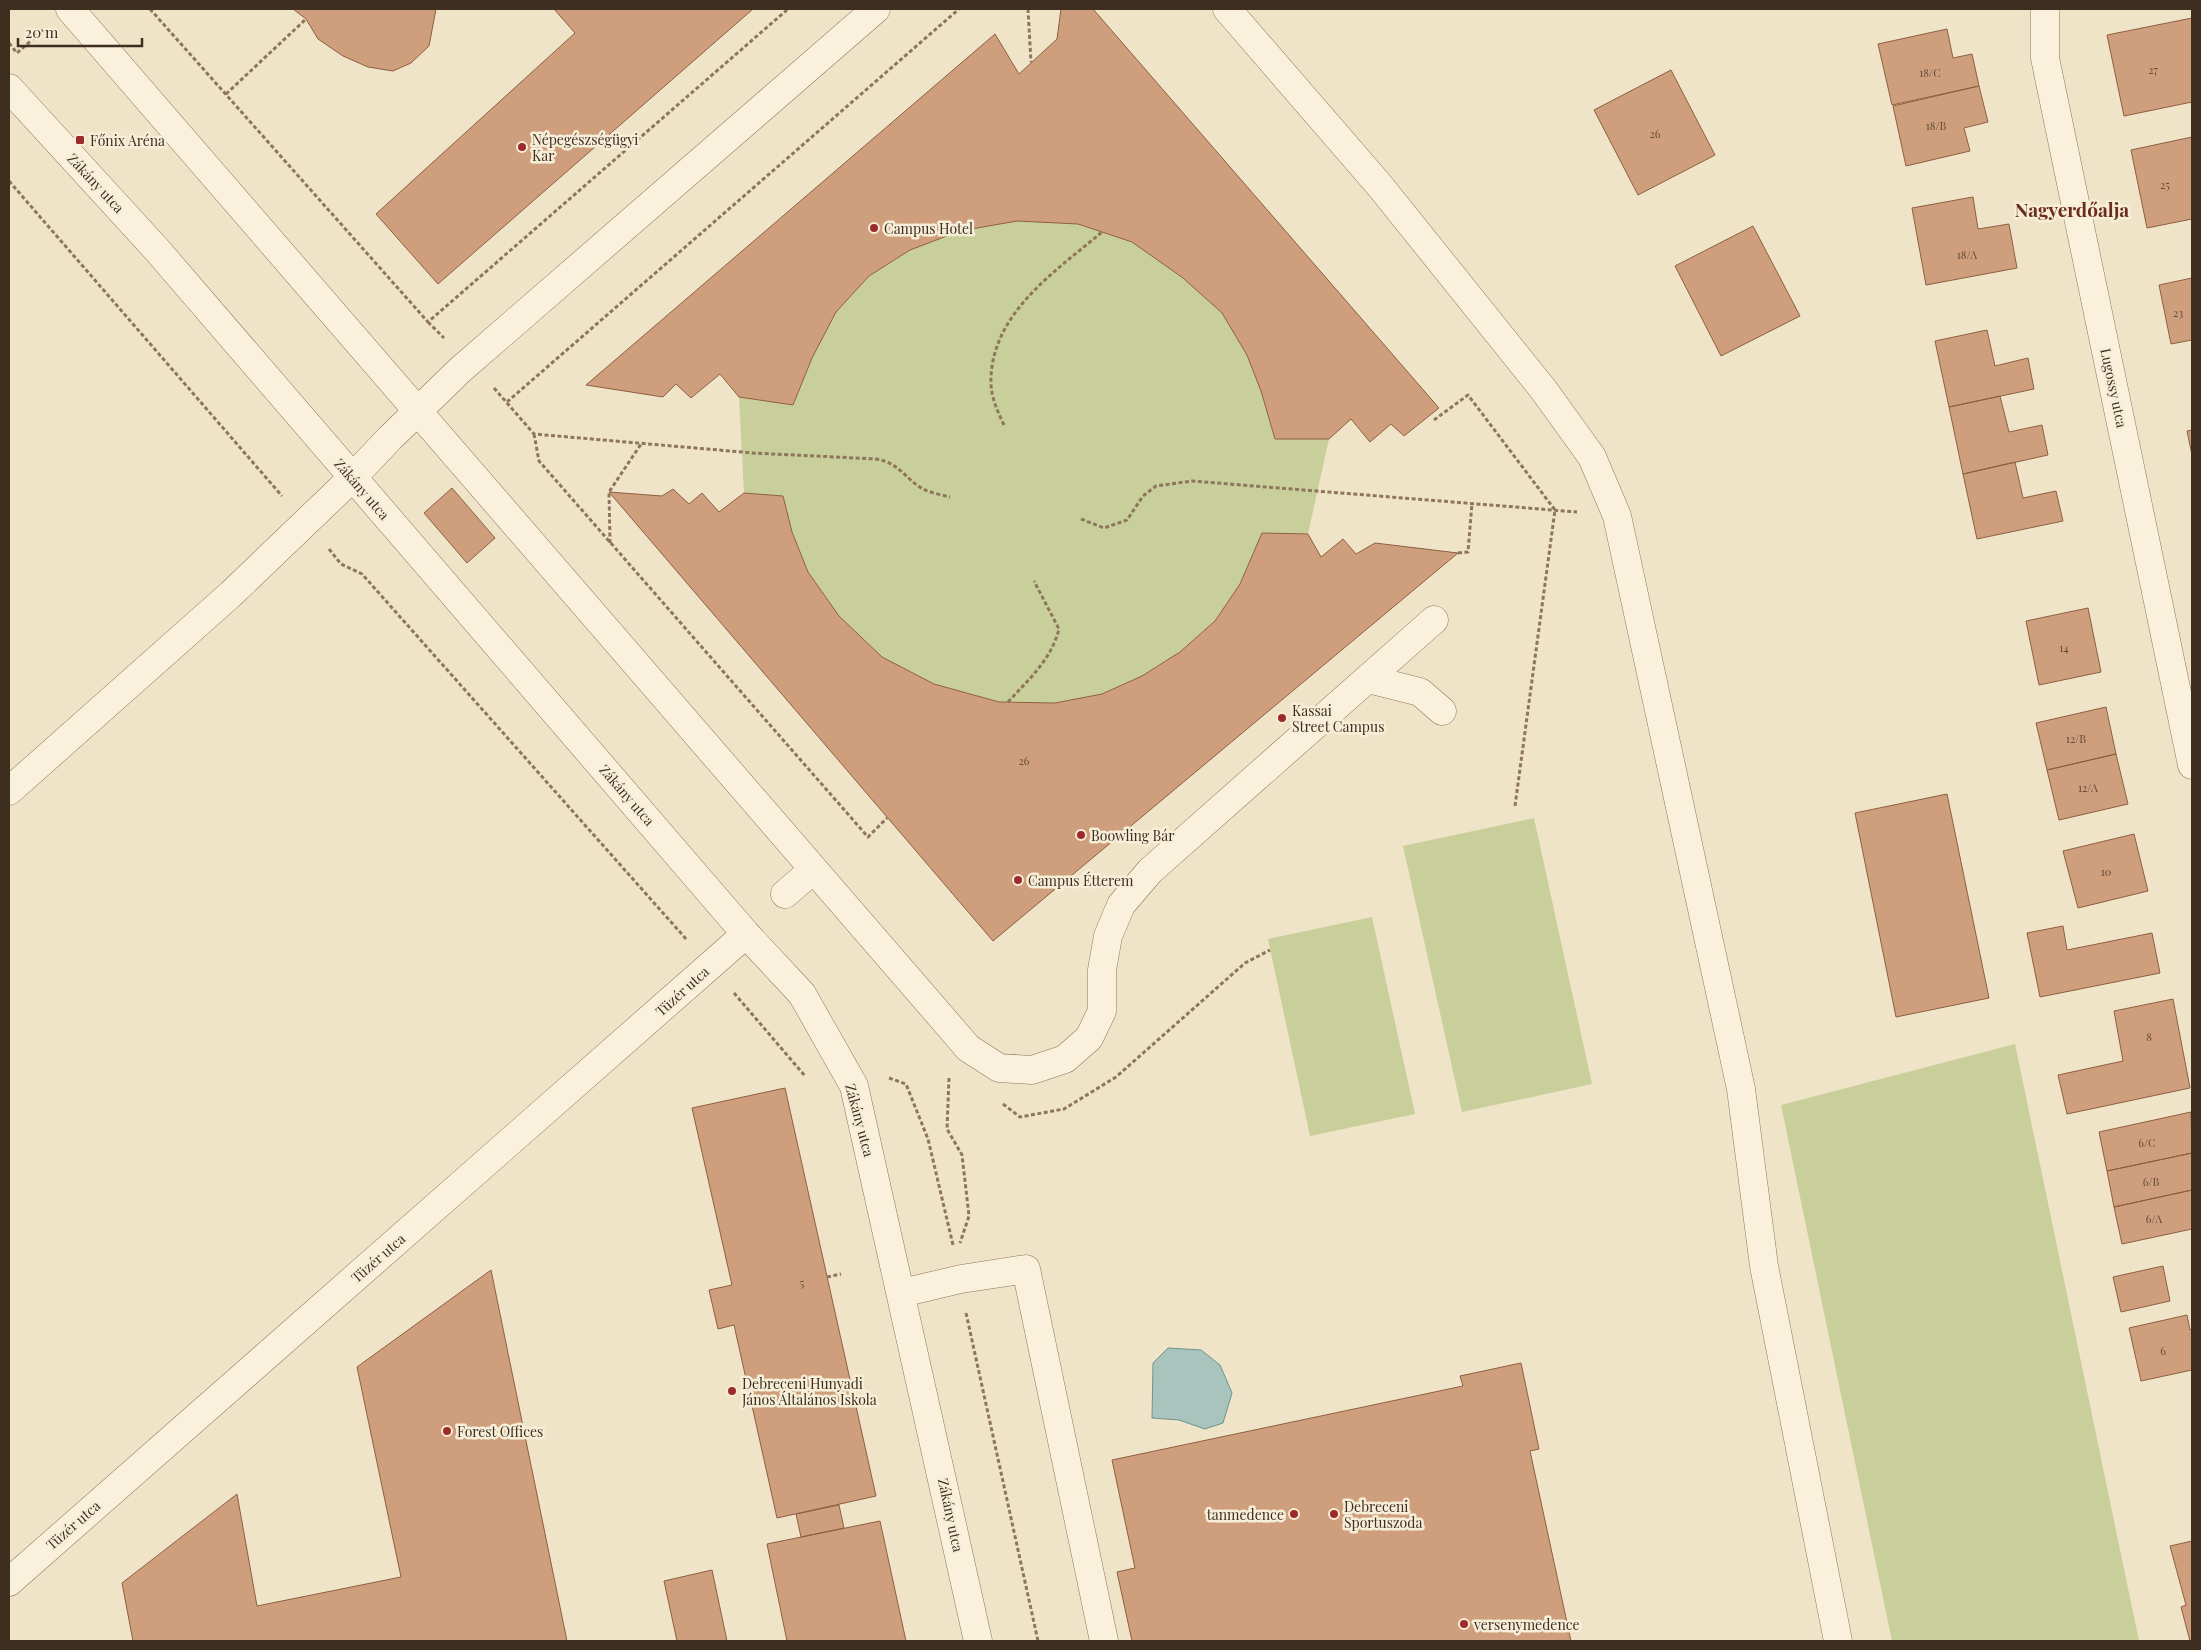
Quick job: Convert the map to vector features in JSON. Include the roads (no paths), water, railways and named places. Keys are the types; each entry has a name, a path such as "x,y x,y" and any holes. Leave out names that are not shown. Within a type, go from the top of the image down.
{"street":[{"path":"70,9 968,1048 998,1068 1032,1070 1065,1059 1089,1038 1102,1011 1102,970 1108,936 1121,905 1150,871 1434,620"},
{"path":"9,791 217,607 352,478 417,411 475,357 876,9"},
{"path":"1227,9 1380,186 1543,389 1592,457 1617,516 1735,1071 1741,1089 1764,1266 1838,1641"},
{"name":"Lugossy utca","path":"2045,9 2045,58 2192,765"},
{"name":"Zákány utca","path":"9,88 158,251 746,934 802,994 854,1086 902,1293 978,1641"},
{"path":"1368,679 1420,692 1442,711"},
{"path":"785,894 813,870"},
{"name":"Tüzér utca","path":"9,1582 746,934"},
{"path":"902,1293 958,1267 1026,1269 1104,1641"}],"water":[{"path":"1168,1348 1201,1350 1220,1365 1232,1393 1223,1423 1205,1429 1179,1420 1152,1418 1153,1363"}],"place":[{"name":"Főnix Aréna","path":"80,140"},
{"name":"Népegészségügyi Kar","path":"522,147"},
{"name":"Campus Hotel","path":"874,228"},
{"name":"Kassai Street Campus","path":"1282,718"},
{"name":"Boowling Bár","path":"1081,835"},
{"name":"Campus Étterem","path":"1018,880"},
{"name":"Debreceni Hunyadi János Általános Iskola","path":"732,1391"},
{"name":"Forest Offices","path":"447,1431"},
{"name":"tanmedence","path":"1294,1514"},
{"name":"Debreceni Sportuszoda","path":"1334,1514"},
{"name":"versenymedence","path":"1464,1624"}],"district":[{"name":"Nagyerdőalja","path":"2072,209"}]}
